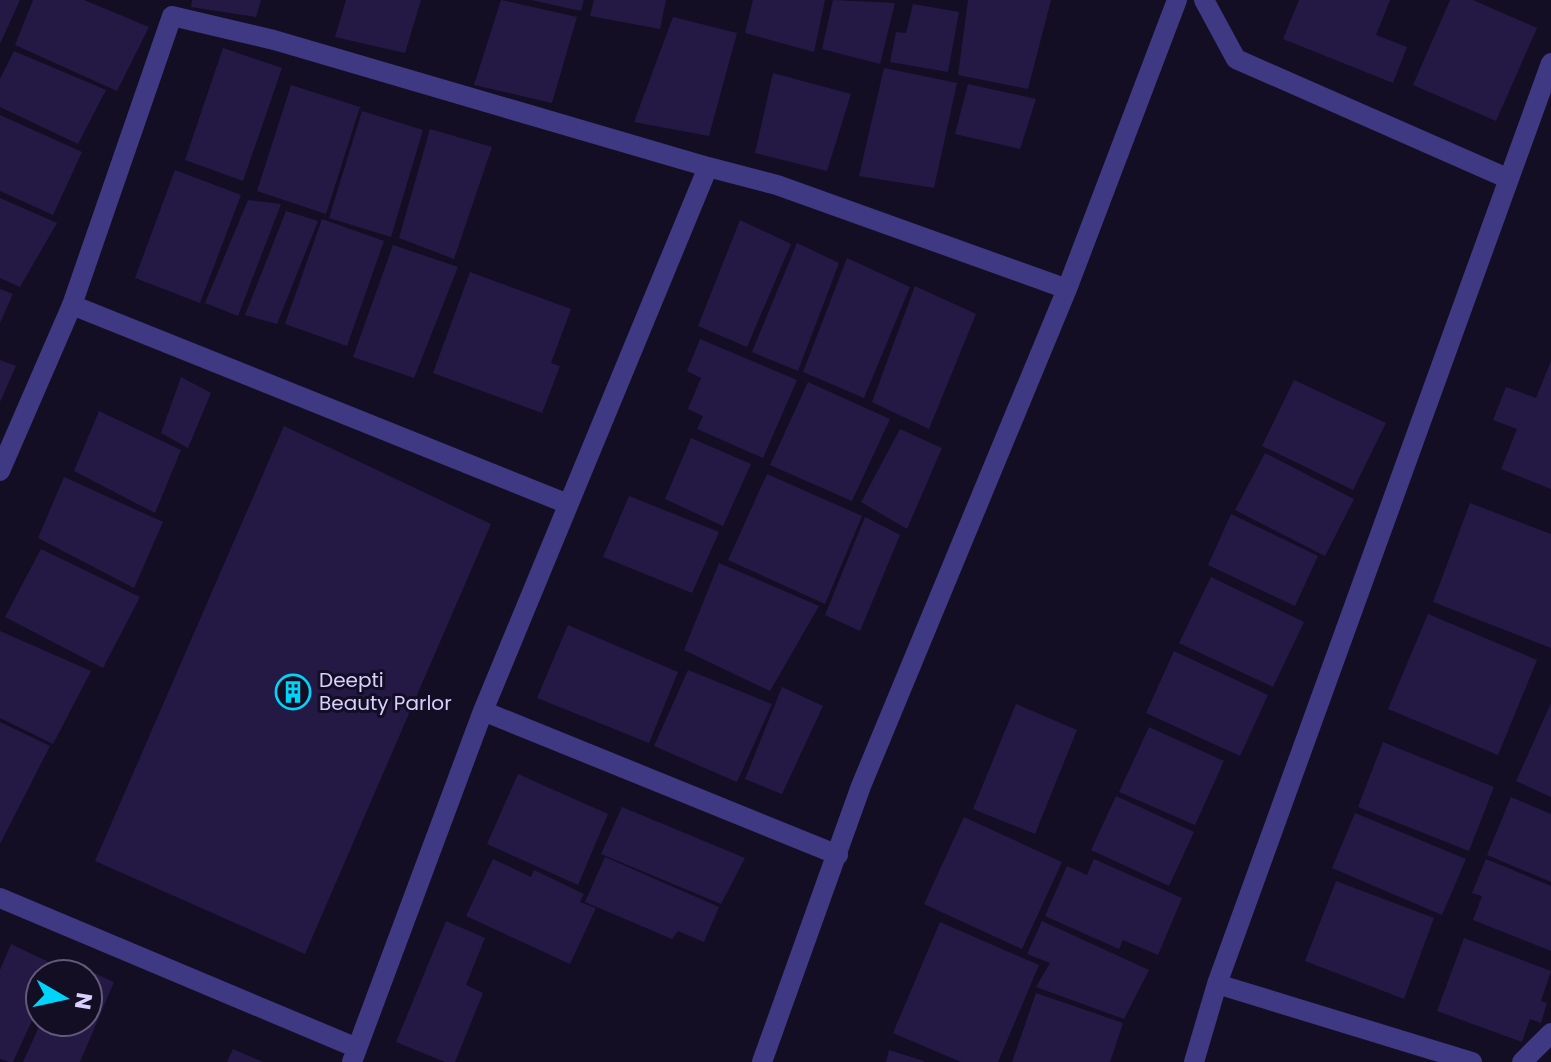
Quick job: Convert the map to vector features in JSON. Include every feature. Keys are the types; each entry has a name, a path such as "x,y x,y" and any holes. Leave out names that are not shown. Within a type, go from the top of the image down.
{"street":[{"path":"762,1062 861,786 1067,289 1177,0"},
{"path":"1204,0 1236,59 1509,179"},
{"path":"0,471 72,305 172,16 274,40 777,185 1067,289"},
{"path":"1194,1062 1217,984 1551,63"},
{"path":"0,898 355,1055 483,711 708,167"},
{"path":"72,305 568,504"},
{"path":"483,711 838,855"},
{"path":"1217,984 1472,1062"},
{"path":"1522,1062 1551,1033"}],"building":[{"path":"0,0 20,0 0,44"},
{"path":"33,0 84,0 149,27 117,91 15,45"},
{"path":"192,0 261,0 256,17 191,7"},
{"path":"346,0 421,0 405,53 335,37"},
{"path":"501,0 577,17 552,103 474,85"},
{"path":"531,0 584,0 581,11"},
{"path":"594,0 666,0 660,29 590,16"},
{"path":"753,0 825,0 814,52 745,33"},
{"path":"833,0 895,3 880,64 822,49"},
{"path":"968,0 1051,0 1028,89 958,75"},
{"path":"1299,0 1390,0 1376,35 1407,47 1393,83 1283,39"},
{"path":"1450,0 1473,0 1537,28 1496,121 1413,85"},
{"path":"913,4 959,12 948,72 890,62 896,32 906,33"},
{"path":"673,17 737,33 709,136 634,122"},
{"path":"223,48 282,68 243,181 185,160"},
{"path":"14,51 106,90 78,144 0,107 0,79"},
{"path":"884,68 957,83 934,188 859,176"},
{"path":"773,73 851,94 827,171 755,153"},
{"path":"968,84 1036,99 1020,149 955,134"},
{"path":"291,85 360,107 326,214 257,191"},
{"path":"362,111 423,130 391,237 329,218"},
{"path":"0,115 82,152 53,215 0,191"},
{"path":"430,129 492,147 454,259 399,238"},
{"path":"175,170 241,195 200,303 135,278"},
{"path":"0,198 57,223 20,287 0,278"},
{"path":"248,200 281,204 238,316 205,303"},
{"path":"286,211 318,221 277,324 245,315"},
{"path":"322,219 384,241 347,346 285,324"},
{"path":"740,220 791,244 747,347 698,326"},
{"path":"797,243 839,263 798,371 752,352"},
{"path":"393,245 458,267 414,378 353,357"},
{"path":"847,258 910,287 864,398 803,372"},
{"path":"470,272 571,309 551,363 560,366 542,413 433,373"},
{"path":"915,286 976,314 929,429 872,402"},
{"path":"0,289 13,294 0,323"},
{"path":"700,339 797,380 763,458 697,429 703,416 688,409 701,378 687,371"},
{"path":"0,360 16,366 0,402"},
{"path":"1551,361 1551,489 1501,469 1517,429 1493,420 1506,387 1536,398"},
{"path":"181,377 211,393 188,448 161,433"},
{"path":"1294,380 1386,423 1353,490 1262,446"},
{"path":"808,382 890,419 852,501 770,465"},
{"path":"99,411 181,450 155,513 74,471"},
{"name":"Deepti Beauty Parlor","path":"284,426 491,524 305,954 95,861"},
{"path":"900,429 942,448 907,529 861,502"},
{"path":"691,438 751,464 723,526 665,499"},
{"path":"1265,453 1354,499 1325,556 1235,510"},
{"path":"767,474 862,516 825,604 728,560"},
{"path":"64,477 163,522 134,588 38,538"},
{"path":"629,496 719,532 692,593 603,557"},
{"path":"1470,503 1551,534 1551,648 1433,602"},
{"path":"1231,514 1318,556 1295,606 1208,565"},
{"path":"865,517 900,535 860,631 825,615"},
{"path":"41,549 140,597 103,668 5,617"},
{"path":"719,563 819,606 770,691 684,650"},
{"path":"1211,577 1304,622 1273,687 1179,643"},
{"path":"1428,614 1537,660 1498,755 1388,709"},
{"path":"568,625 678,672 649,743 537,698"},
{"path":"0,631 91,671 53,744 0,718"},
{"path":"1174,651 1268,695 1240,756 1146,713"},
{"path":"688,670 772,704 737,782 654,746"},
{"path":"782,687 823,706 782,794 745,779"},
{"path":"1551,703 1551,797 1516,781"},
{"path":"1016,704 1077,730 1035,834 973,809"},
{"path":"0,722 50,746 0,844"},
{"path":"1149,727 1224,761 1195,825 1119,792"},
{"path":"1383,742 1494,787 1469,851 1358,807"},
{"path":"518,774 608,814 578,885 487,844"},
{"path":"1116,796 1194,832 1169,886 1091,850"},
{"path":"1511,797 1551,814 1551,882 1487,855"},
{"path":"622,807 745,858 721,904 601,854"},
{"path":"1355,813 1466,859 1442,915 1332,868"},
{"path":"964,817 1062,862 1022,949 924,904"},
{"path":"605,857 719,907 704,942 678,931 672,939 585,902"},
{"path":"493,859 531,877 534,870 584,894 580,902 596,908 570,964 466,916"},
{"path":"1094,859 1182,898 1158,955 1123,940 1119,949 1045,916 1067,866 1087,875"},
{"path":"1486,859 1551,886 1551,951 1473,920 1482,896 1472,893"},
{"path":"1336,881 1434,918 1404,999 1305,961"},
{"path":"446,921 485,938 466,985 483,993 455,1062 445,1062 396,1042"},
{"path":"1042,921 1149,970 1124,1019 1036,987 1050,963 1027,954"},
{"path":"940,922 1039,965 998,1062 961,1062 893,1033"},
{"path":"1464,938 1551,971 1541,1001 1547,1003 1541,1023 1530,1019 1522,1042 1437,1011"},
{"path":"11,944 40,958 24,958 24,1038 13,1062 0,1059 0,970"},
{"path":"104,977 114,982 104,1006"},
{"path":"1036,993 1123,1023 1110,1062 1012,1062"},
{"path":"34,1038 90,1038 80,1062 23,1062"},
{"path":"233,1049 263,1062 227,1062"},
{"path":"889,1050 924,1061 924,1062 886,1062"}],"place":[{"name":"Deepti Beauty Parlor","path":"293,692"}]}
